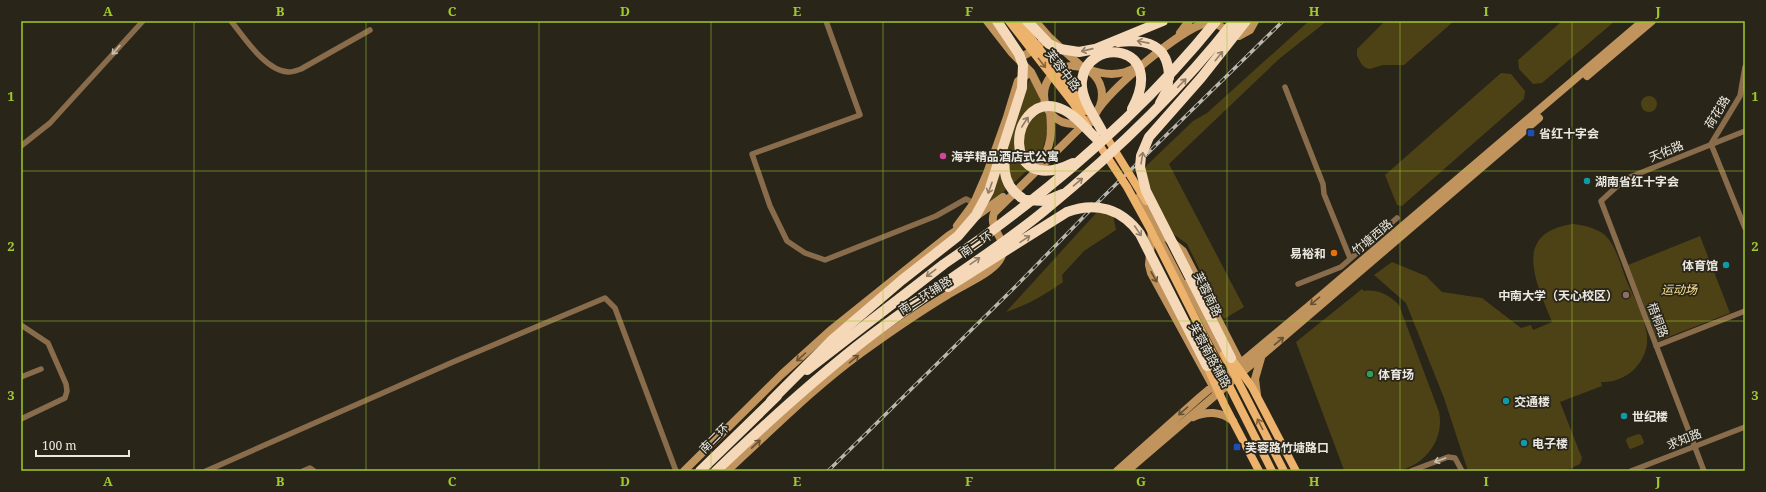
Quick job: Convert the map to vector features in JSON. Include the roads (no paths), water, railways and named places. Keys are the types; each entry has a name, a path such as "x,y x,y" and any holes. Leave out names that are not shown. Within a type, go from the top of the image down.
{"highway":[{"path":"771,401 833,338 902,280 958,236 976,215 989,191 1022,88 1023,74 1019,54 997,21"},
{"path":"1027,21 1048,44 1060,49 1079,52 1116,42 1140,41 1152,45 1164,56 1169,70 1167,90 1154,111"},
{"path":"1103,46 1163,21"},
{"name":"南二环","path":"700,471 771,401 812,366 903,294 1042,193 1084,157 1156,90 1216,21"},
{"name":"南二环","path":"716,471 809,386 857,346 1013,234 1091,171 1191,74 1234,21"},
{"path":"1238,366 1146,191 1140,167 1141,156 1148,137 1201,78 1246,21"},
{"path":"1097,132 1085,98 1082,81 1086,67 1092,60 1107,52 1115,51 1129,56 1139,66 1142,75 1140,92 1132,110 1125,119"},
{"path":"1084,157 1051,171 1043,171 1030,166 1022,159 1019,151 1019,133 1022,124 1035,110 1042,107 1056,108 1070,114 1097,132"},
{"path":"1006,137 1004,163 1005,177 1012,191 1022,198 1037,202 1045,201 1065,193"},
{"path":"897,318 993,260 1067,212 1078,208 1098,206 1108,208 1121,215 1134,225 1207,366"}],"main road":[{"name":"芙蓉中路","path":"1009,21 1097,132"},
{"name":"芙蓉中路","path":"1018,21 1097,132"},
{"name":"芙蓉南路","path":"1097,132 1149,227 1272,471"},
{"name":"芙蓉南路","path":"1097,132 1132,175 1168,241 1284,471"},
{"path":"1207,366 1224,404 1259,471"},
{"path":"1238,366 1252,387 1296,471"}],"street":[{"path":"21,146 50,124 143,21"},
{"path":"232,21 260,57 278,69 289,72 302,69 370,30"},
{"path":"826,21 860,115 752,154 770,206 787,241 805,253 825,260 936,216 966,199 974,203"},
{"path":"684,471 786,370 832,329 948,236 1004,196 1042,160 1050,143 1052,133 1050,113 1031,72 1012,53 987,21"},
{"path":"1044,100 1046,83 1058,70 1074,65 1086,69 1114,74 1129,71 1183,30 1189,21"},
{"path":"1050,113 1063,122 1084,122 1096,113 1128,78 1191,29 1211,22 1217,24 1228,33 1239,36 1250,30 1255,21"},
{"name":"竹塘西路","path":"1260,351 1310,305 1643,21"},
{"name":"竹塘西路","path":"1117,471 1200,397 1214,382 1260,351 1652,21"},
{"path":"1012,53 1023,56 1040,45 1044,37 1037,24"},
{"path":"1037,24 1099,80 1102,101 1094,121 1097,132"},
{"name":"荷花路","path":"1711,144 1740,96 1745,67"},
{"path":"948,236 961,222 974,203 1008,117 1018,81 1031,72"},
{"path":"1285,87 1323,184 1324,194 1350,258"},
{"path":"1084,122 1097,132"},
{"name":"南二环辅路","path":"727,471 795,409 859,354 921,311 993,268 1002,257 1004,246 993,223 994,213 1084,122"},
{"name":"天佑路","path":"1601,201 1625,179 1745,131"},
{"path":"1711,144 1745,228"},
{"name":"芙蓉南路辅路","path":"1214,382 1218,356 1133,188 1160,232 1221,353 1238,366"},
{"name":"梧桐路","path":"1601,201 1704,471"},
{"path":"1298,284 1341,267 1398,218"},
{"name":"芙蓉南路辅路","path":"1152,226 1149,265 1151,273 1214,382"},
{"name":"芙蓉南路辅路","path":"1160,232 1182,251 1238,366"},
{"path":"206,471 453,362 605,298 615,308 676,471"},
{"path":"1656,346 1745,311"},
{"path":"21,324 48,343 66,384 67,391 65,398 21,419"},
{"path":"1259,400 1255,379 1260,351"},
{"name":"竹塘西路","path":"1127,471 1219,392 1238,366"},
{"path":"21,377 41,369"},
{"path":"1186,420 1210,412 1224,415 1233,421"},
{"name":"求知路","path":"1631,471 1745,426"},
{"path":"1412,471 1448,457 1455,458 1462,471"},
{"path":"303,471 310,468 314,471"}],"railway":[{"path":"828,471 1017,285 1105,195 1283,21"}],"place":[{"name":"省红十字会","path":"1531,133"},
{"name":"海芋精品酒店式公寓","path":"943,156"},
{"name":"湖南省红十字会","path":"1587,181"},
{"name":"易裕和","path":"1334,253"},
{"name":"体育馆","path":"1726,265"},
{"name":"中南大学（天心校区）","path":"1626,295"},
{"name":"体育场","path":"1370,374"},
{"name":"交通楼","path":"1506,401"},
{"name":"世纪楼","path":"1624,416"},
{"name":"电子楼","path":"1524,443"},
{"name":"芙蓉路竹塘路口","path":"1237,447"}],"park label":[{"name":"运动场","path":"1679,289"}]}
